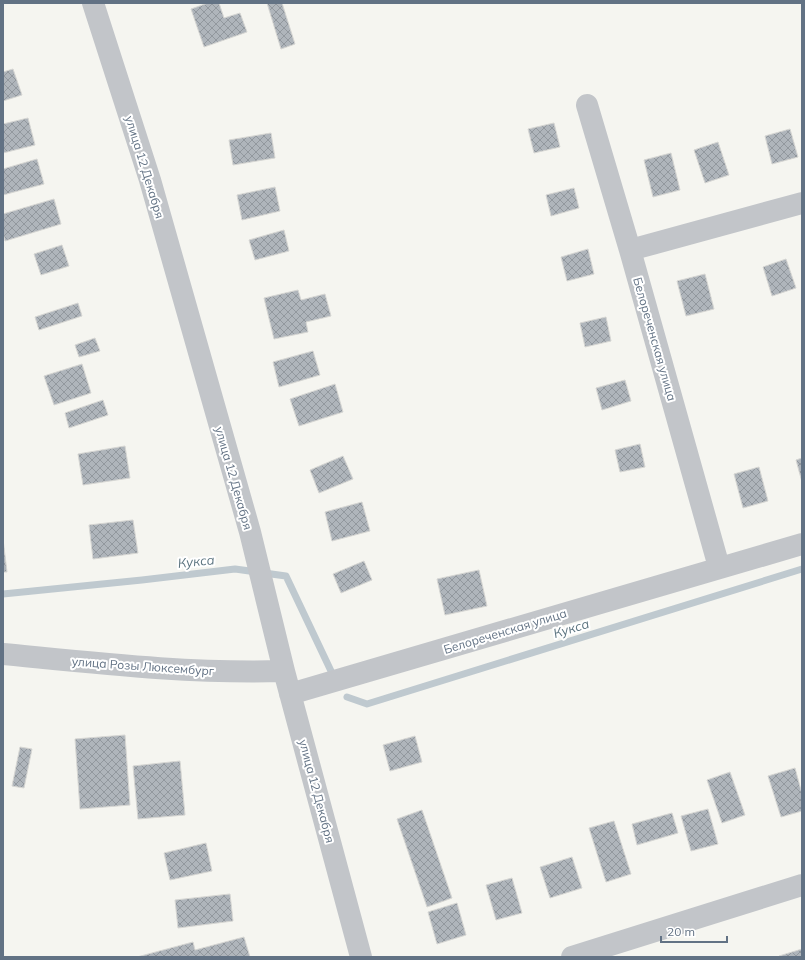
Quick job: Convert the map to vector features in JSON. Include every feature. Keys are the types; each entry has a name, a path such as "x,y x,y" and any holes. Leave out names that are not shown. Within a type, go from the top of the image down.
{"street":[{"name":"улица 12 Декабря","path":"93,3 150,180 250,532 290,694 361,957"},
{"name":"Белореченская улица","path":"587,105 630,250 719,567"},
{"path":"630,250 802,204"},
{"name":"Белореченская улица","path":"290,694 719,567 802,544"},
{"name":"улица Розы Люксембург","path":"3,654 124,666 243,672 284,671"},
{"path":"572,957 802,885"}],"building":[{"path":"208,3 219,3 224,18 240,13 247,32 204,47 191,9"},
{"path":"267,3 282,3 295,44 281,49"},
{"path":"13,69 22,95 3,101 3,72"},
{"path":"28,118 35,145 3,153 3,124"},
{"path":"554,123 560,147 534,153 528,129"},
{"path":"790,129 798,157 772,164 765,136"},
{"path":"271,133 275,158 233,165 229,140"},
{"path":"718,142 729,175 705,183 694,150"},
{"path":"671,153 680,190 653,197 644,160"},
{"path":"37,159 44,184 3,195 3,169"},
{"path":"275,187 280,211 242,220 237,195"},
{"path":"574,188 579,208 551,216 546,195"},
{"path":"54,199 61,224 5,241 3,233 3,214"},
{"path":"284,230 289,251 255,260 249,240"},
{"path":"62,245 69,266 41,275 34,254"},
{"path":"588,249 594,274 567,281 561,257"},
{"path":"786,259 796,288 772,296 763,267"},
{"path":"705,274 714,309 686,316 677,281"},
{"path":"298,290 301,300 325,294 331,316 306,322 308,332 274,339 264,298"},
{"path":"78,303 82,316 39,330 35,317"},
{"path":"606,317 611,341 585,347 580,323"},
{"path":"95,338 100,351 79,357 75,345"},
{"path":"313,351 320,375 279,387 273,362"},
{"path":"82,364 91,393 54,405 44,376"},
{"path":"625,380 631,401 602,410 596,388"},
{"path":"335,384 343,412 299,426 290,399"},
{"path":"103,400 108,415 69,428 65,413"},
{"path":"640,444 645,467 620,472 615,450"},
{"path":"125,446 130,478 83,485 78,454"},
{"path":"343,456 353,479 319,493 310,470"},
{"path":"802,458 802,482 796,460"},
{"path":"759,467 768,501 743,508 734,474"},
{"path":"362,502 370,531 332,541 325,512"},
{"path":"133,520 138,553 93,559 89,525"},
{"path":"3,539 7,572 3,572"},
{"path":"364,561 372,580 341,593 333,574"},
{"path":"479,570 487,606 445,615 437,579"},
{"path":"125,735 130,805 80,809 75,739"},
{"path":"415,736 422,762 390,771 383,745"},
{"path":"20,747 32,749 24,788 12,786"},
{"path":"180,761 185,815 138,819 133,766"},
{"path":"795,768 802,794 802,811 781,817 768,776"},
{"path":"730,772 745,815 722,823 707,780"},
{"path":"708,809 718,844 691,851 681,816"},
{"path":"422,810 452,898 427,907 397,819"},
{"path":"672,813 678,833 637,845 632,824"},
{"path":"614,821 631,874 606,882 589,828"},
{"path":"206,843 212,871 170,880 164,853"},
{"path":"572,857 582,888 550,898 540,867"},
{"path":"512,878 522,913 496,920 486,885"},
{"path":"230,894 233,921 178,928 175,900"},
{"path":"457,903 466,935 437,944 428,912"},
{"path":"244,937 250,957 137,957 193,942 195,950"},
{"path":"802,949 802,957 779,957 779,956"}],"waterway":[{"name":"Кукса","path":"3,594 235,569 286,576 331,671"},
{"name":"Кукса","path":"347,697 367,704 802,569"}]}
